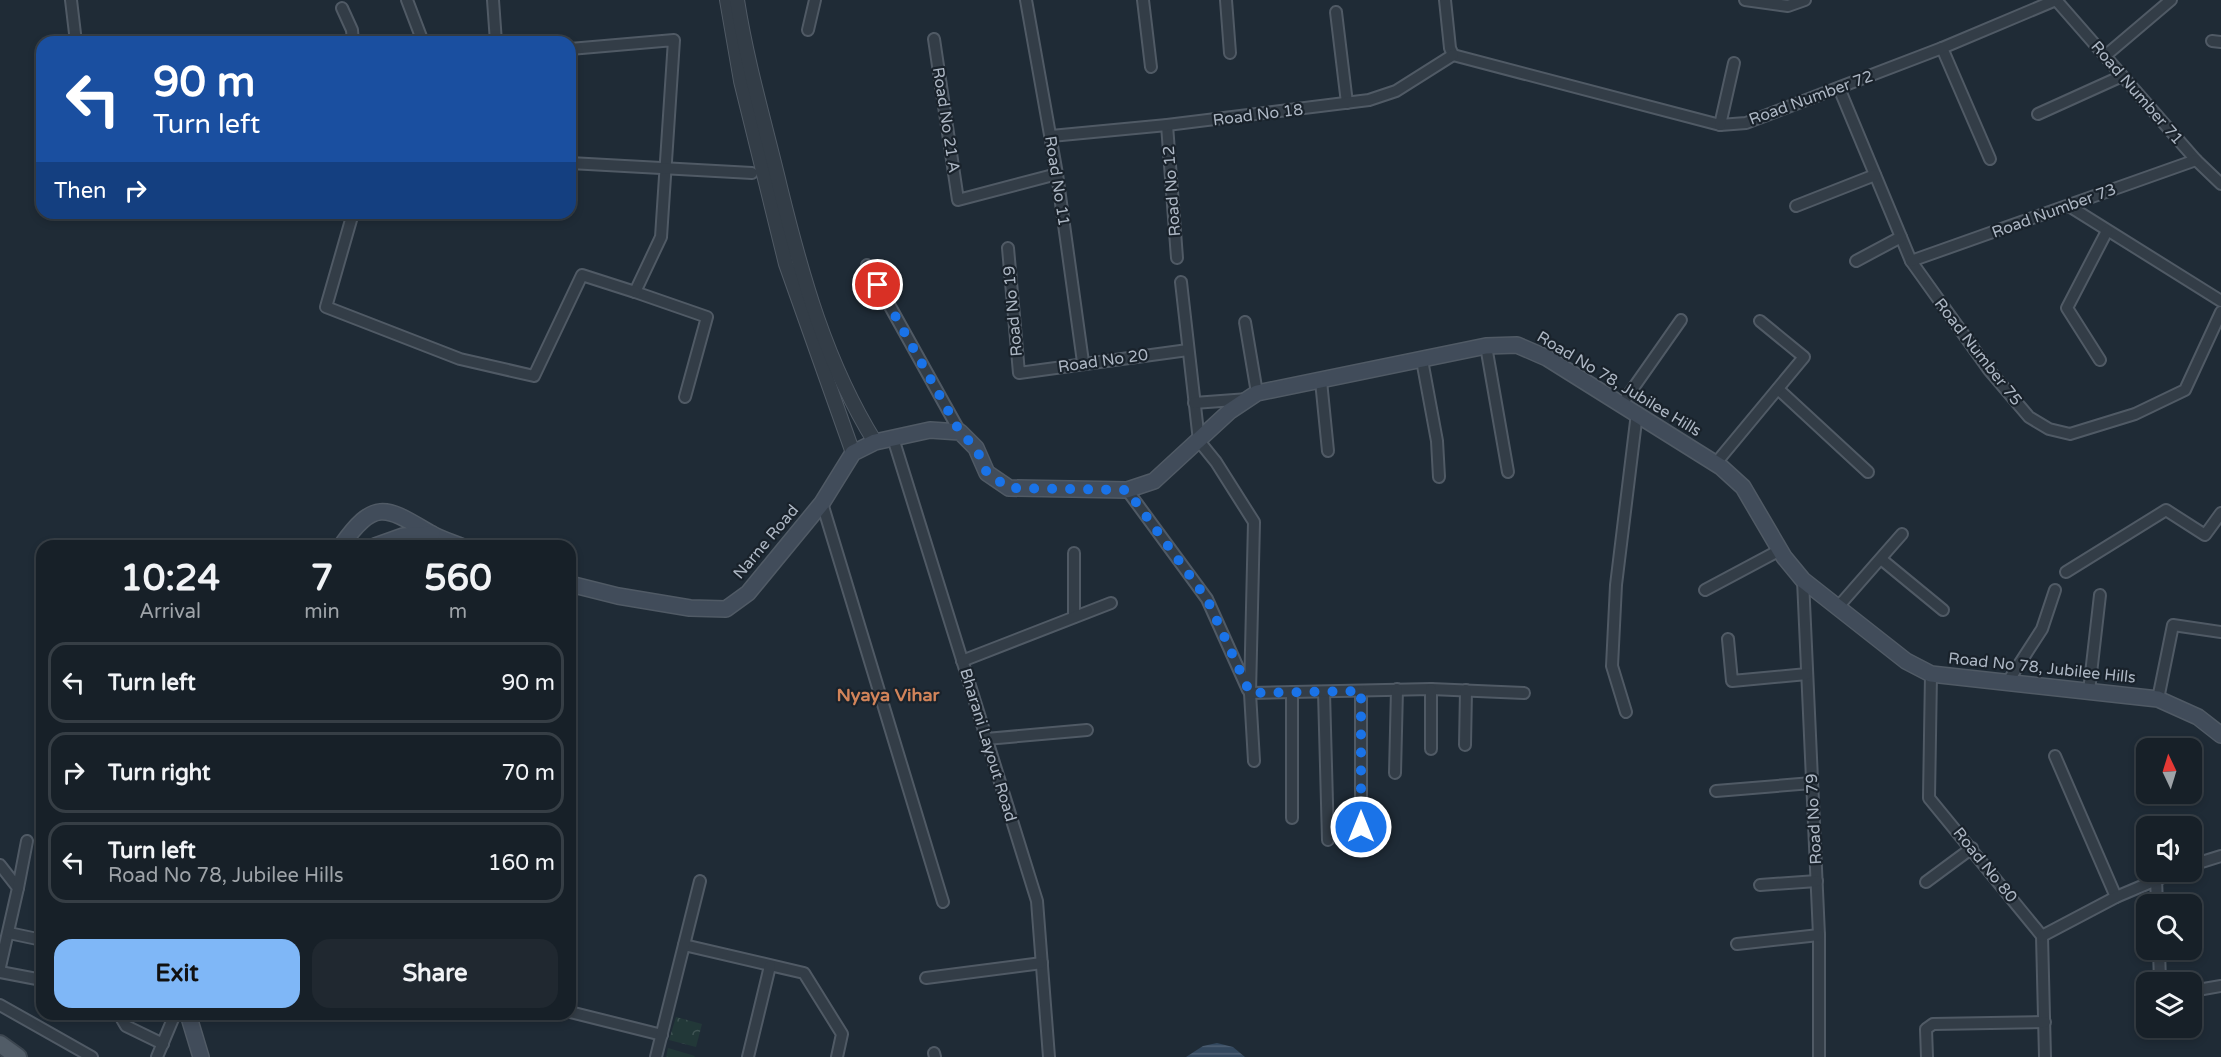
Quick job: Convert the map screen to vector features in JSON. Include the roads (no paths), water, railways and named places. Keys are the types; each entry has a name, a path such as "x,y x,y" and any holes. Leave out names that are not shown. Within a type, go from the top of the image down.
{"main road":[{"name":"Road No 78, Jubilee Hills","path":"960,432 976,448 987,473 1009,488 1127,490 1154,481 1230,411 1253,396 1486,346 1517,345 1547,358 1716,463 1743,487 1780,550 1803,580 1906,662 1931,674 2158,699 2198,717 2221,735"},
{"path":"853,453 875,442 930,430 960,432"},
{"name":"Narne Road","path":"576,586 618,596 690,608 726,609 748,593 822,503 853,453"},
{"path":"345,540 352,531 374,513 389,511 404,516 432,534 446,540"},
{"path":"392,540 403,536 432,534"},
{"path":"190,1020 201,1057"},
{"path":"199,1020 210,1057"},
{"path":"0,1044 18,1057"}],"street":[{"path":"71,0 74,36"},
{"path":"407,0 421,36"},
{"path":"493,0 496,36"},
{"path":"727,0 741,81 786,264 853,453"},
{"path":"737,0 749,68 798,264 849,401 875,442"},
{"path":"808,30 815,0"},
{"name":"Road No 11","path":"1026,0 1057,174 1083,362"},
{"path":"1143,0 1151,67"},
{"path":"1226,0 1230,53"},
{"path":"1445,0 1450,48 1453,55"},
{"path":"1745,0 1788,6 1805,0"},
{"name":"Road Number 72","path":"1453,55 1720,125 1746,123 1942,48 2056,0"},
{"name":"Road Number 71","path":"2056,0 2196,160 2221,184"},
{"path":"2105,56 2171,0"},
{"path":"342,8 352,36"},
{"path":"1336,12 1347,104"},
{"name":"Road No 21 A","path":"934,39 958,200 1057,174"},
{"path":"576,48 674,40 662,237 635,292"},
{"path":"1942,48 1990,159"},
{"name":"Road No 18","path":"1051,136 1347,104 1396,91 1453,55"},
{"path":"1720,125 1734,63"},
{"path":"2038,114 2122,76"},
{"name":"Road Number 75","path":"1839,88 1911,261 1989,370 2029,417 2049,429 2070,434 2135,414 2185,390 2221,312"},
{"name":"Road No 12","path":"1167,125 1177,258"},
{"name":"Road Number 73","path":"1911,261 2196,160"},
{"path":"576,163 752,173"},
{"path":"1796,206 1875,175"},
{"path":"2069,206 2221,301"},
{"path":"351,219 326,307 460,359 534,376 582,275 707,317 685,397"},
{"path":"2100,360 2067,308 2107,231"},
{"path":"1856,261 1901,237"},
{"name":"Road No 19","path":"1008,248 1019,373"},
{"path":"867,265 960,432"},
{"path":"1181,282 1198,441 1216,462 1254,522 1250,693 1254,761"},
{"path":"1622,404 1681,320"},
{"path":"1716,463 1804,357 1760,321"},
{"path":"1194,403 1253,396 1245,322"},
{"path":"1486,346 1508,472"},
{"name":"Road No 20","path":"1019,373 1083,362 1188,350"},
{"path":"1422,360 1437,441 1439,477"},
{"path":"1321,381 1328,451"},
{"path":"1778,389 1868,472"},
{"path":"1626,712 1612,666 1616,585 1637,413"},
{"name":"Bharani Layout Road","path":"893,438 1037,901 1049,1057"},
{"path":"1127,490 1207,599 1250,693"},
{"path":"822,503 943,902"},
{"path":"2066,572 2166,510 2205,535 2221,513"},
{"path":"1838,607 1902,534"},
{"path":"1705,590 1780,550"},
{"path":"1074,554 1074,617"},
{"path":"1881,559 1942,610"},
{"name":"Road No 79","path":"1803,580 1819,934 1819,1057"},
{"path":"2007,683 2042,629 2055,590"},
{"path":"2090,691 2100,595"},
{"path":"962,661 1111,603"},
{"path":"2158,699 2173,625 2221,632"},
{"path":"1728,639 1732,681 1807,674"},
{"name":"Road No 80","path":"1931,674 1929,798 2042,936"},
{"path":"1250,693 1397,689 1524,693"},
{"path":"1395,773 1397,689"},
{"path":"1431,689 1431,749"},
{"path":"1466,690 1466,745"},
{"path":"1361,691 1361,827"},
{"path":"1292,692 1292,818"},
{"path":"1324,692 1328,840"},
{"path":"986,739 1087,730"},
{"path":"2055,756 2116,897"},
{"path":"1716,791 1812,783"},
{"path":"27,841 9,933 0,964 36,978"},
{"path":"1926,882 1972,848"},
{"path":"2202,862 2221,856"},
{"path":"0,865 18,888"},
{"path":"656,1057 700,880"},
{"path":"1760,885 1817,881"},
{"path":"2045,1057 2042,936 2149,882"},
{"path":"9,933 36,939"},
{"path":"1737,945 1819,934"},
{"path":"684,945 804,974 842,1034 837,1057"},
{"path":"926,978 1042,963"},
{"path":"748,1057 770,966"},
{"path":"2202,989 2221,986 2221,995"},
{"path":"0,1005 92,1057"},
{"path":"576,1014 662,1035"},
{"path":"122,1020 126,1026 163,1044"},
{"path":"157,1057 173,1020"},
{"path":"1927,1057 1926,1029 1929,1025 2045,1022"}],"water":[{"path":"1217,1043 1233,1047 1245,1057 1186,1057 1203,1046"}],"district":[{"name":"Nyaya Vihar","path":"888,695"}]}
